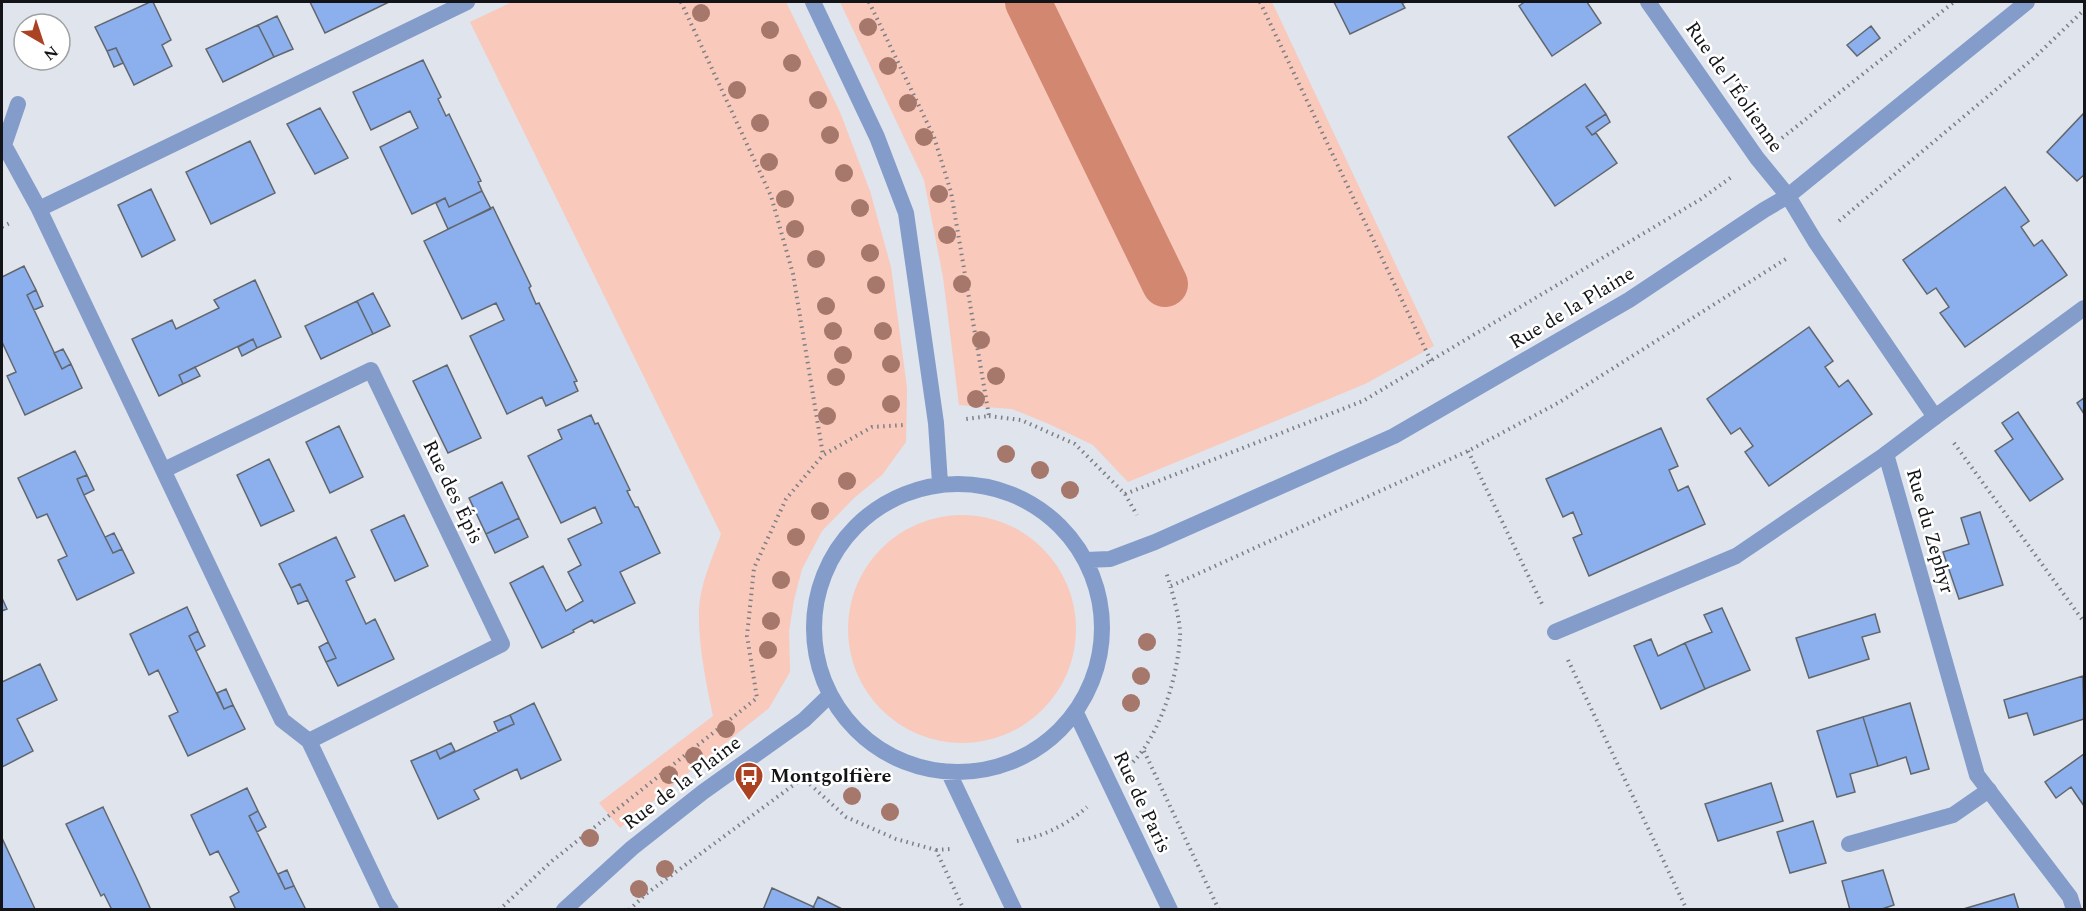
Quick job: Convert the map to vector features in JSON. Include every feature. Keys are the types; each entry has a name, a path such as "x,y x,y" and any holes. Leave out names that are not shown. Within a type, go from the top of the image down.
{"street":[{"path":"39,209 467,2"},
{"path":"813,2 877,137 906,213 936,423 940,483"},
{"name":"Rue de l'Éolienne","path":"1648,2 1757,158 1788,196"},
{"name":"Rue de la Plaine","path":"1086,560 1110,558 1155,542 1394,436 1629,300 1788,196 2027,2"},
{"path":"18,104 4,145 39,209 282,720 309,741 386,903 391,909"},
{"path":"1788,196 1815,241 1935,417"},
{"name":"Rue du Zephyr","path":"2074,909 2070,897 1977,775 1886,454 2085,308"},
{"name":"Rue des Épis","path":"164,470 371,370 502,644 309,741"},
{"path":"1555,632 1736,556 1886,454"},
{"path":"940,483 986,485 1026,500 1061,525 1086,560 1101,603 1102,648 1092,683 1076,713 1064,727 1031,753 992,769 949,773 910,765 874,747 844,718 830,695 813,640 817,596 833,554 862,519 899,495 940,483"},
{"name":"Rue de la Plaine","path":"564,909 632,848 703,792 804,720 830,695"},
{"name":"Rue de Paris","path":"1076,713 1170,909"},
{"path":"949,773 1014,909"},
{"path":"1850,844 1953,815 1989,790"}],"path":[{"path":"681,2 771,196 793,274 823,455"},
{"path":"869,2 934,137 951,192 989,416"},
{"path":"1260,2 1431,361"},
{"path":"1125,494 1363,401 1431,361 1701,199 1757,158 1953,2"},
{"path":"1171,586 1468,451 1558,403 1815,241 2035,57 2085,10"},
{"path":"499,909 552,861 757,698 747,636 754,568 786,499 823,455 872,427 936,423 989,416 1021,420 1075,444 1125,494 1155,542 1171,586 1181,634 1169,697 1144,751 1076,818 1035,838 984,847 936,850 896,839 846,817 803,778 629,909"},
{"path":"1935,417 2085,622"},
{"path":"1468,451 1687,909"},
{"path":"1144,751 1219,909"},
{"path":"936,850 964,909"}],"shaded area":[{"path":"512,2 786,2 840,112 870,191 891,267 907,388 906,442 882,475 854,498 822,531 802,569 789,631 790,672 769,708 620,828 599,803 713,716 701,650 699,610 704,581 721,534 470,22"},
{"path":"840,2 1272,2 1434,346 1365,384 1128,482 1093,445 1049,424 1012,409 959,405 943,277 924,180"},
{"path":"962,515 984,517 1006,524 1025,534 1043,548 1057,566 1067,585 1074,607 1076,629 1074,651 1067,673 1057,692 1043,710 1025,724 1006,734 984,741 962,743 940,741 918,734 899,724 881,710 867,692 857,673 850,651 848,629 850,607 857,585 867,566 881,548 899,534 918,524 940,517"}],"building":[{"path":"153,2 171,40 162,45 172,66 134,85 116,48 107,51 95,27"},
{"path":"310,2 389,2 325,33"},
{"path":"1334,2 1407,2 1402,3 1405,8 1350,34"},
{"path":"1522,2 1587,2 1601,23 1552,56 1519,6"},
{"path":"277,16 293,49 274,57 258,25"},
{"path":"258,25 274,57 223,82 206,49"},
{"path":"1871,26 1880,38 1857,56 1847,45"},
{"path":"116,48 123,63 114,67 107,51"},
{"path":"423,60 441,97 438,99 446,116 449,114 481,181 478,182 482,191 449,207 445,198 412,214 380,147 418,128 410,111 371,130 353,92"},
{"path":"1585,84 1606,114 1586,127 1592,135 1596,133 1617,163 1555,206 1508,137"},
{"path":"320,108 348,158 315,174 287,124"},
{"path":"2084,113 2084,175 2077,181 2047,152"},
{"path":"1606,114 1610,122 1592,135 1586,127"},
{"path":"250,141 275,193 211,224 186,172"},
{"path":"2005,187 2029,221 2021,227 2034,246 2042,240 2067,275 1965,347 1940,313 1949,307 1936,288 1927,294 1903,260"},
{"path":"151,189 175,240 142,257 118,205"},
{"path":"482,191 491,209 448,229 436,203 445,198 449,207"},
{"path":"493,207 531,286 529,288 536,304 539,303 577,381 574,382 578,391 546,406 542,397 507,414 470,336 504,320 496,303 462,319 424,241"},
{"path":"24,266 36,290 27,295 62,369 71,364 82,388 25,415 7,376 16,372 2,342 2,277"},
{"path":"255,280 281,337 257,348 253,339 179,375 183,384 159,396 132,339 172,320 176,329 219,308 214,300"},
{"path":"36,290 43,306 34,310 27,295"},
{"path":"373,293 390,326 373,334 357,301"},
{"path":"357,301 373,334 321,359 305,326"},
{"path":"1809,327 1833,361 1825,367 1839,387 1848,380 1872,414 1769,486 1745,452 1753,446 1740,428 1731,434 1707,399"},
{"path":"253,339 257,348 242,356 238,347"},
{"path":"63,349 71,364 62,369 54,353"},
{"path":"447,365 481,438 448,453 413,381"},
{"path":"195,367 200,376 183,384 179,375"},
{"path":"2084,398 2084,414 2077,403"},
{"path":"2018,412 2063,479 2030,501 1995,451 2013,439 2002,423"},
{"path":"591,415 595,424 598,423 630,490 627,491 635,507 638,507 660,553 620,572 635,603 594,623 592,620 542,648 510,583 543,566 566,611 583,601 568,572 581,565 568,539 602,523 595,507 561,523 528,456 562,439 558,430"},
{"path":"339,426 363,477 330,493 306,442"},
{"path":"1661,428 1678,466 1669,470 1678,491 1688,486 1705,524 1589,576 1573,538 1582,534 1573,512 1563,517 1546,479"},
{"path":"75,451 87,475 77,479 84,495 113,553 122,549 134,573 77,600 58,560 67,556 47,514 37,518 18,478"},
{"path":"269,459 294,511 261,526 237,475"},
{"path":"87,475 94,490 84,495 77,479"},
{"path":"502,482 519,518 486,534 469,498"},
{"path":"1980,512 2003,585 1959,599 1943,552 1969,544 1961,518"},
{"path":"404,515 428,566 395,581 371,530"},
{"path":"519,518 528,537 495,553 486,534"},
{"path":"114,533 122,549 113,553 105,537"},
{"path":"336,537 355,577 346,581 366,624 375,619 394,659 338,686 326,662 336,658 300,584 291,588 279,564"},
{"path":"300,584 308,600 298,604 291,588"},
{"path":"2,598 7,609 2,611"},
{"path":"187,607 198,631 189,636 196,651 224,709 233,705 245,729 188,756 169,716 178,712 158,670 149,675 130,634"},
{"path":"1722,608 1750,670 1705,689 1685,643 1712,632 1704,615"},
{"path":"1875,614 1880,632 1862,637 1869,659 1809,678 1796,638"},
{"path":"198,631 205,646 196,651 189,636"},
{"path":"1651,639 1658,656 1685,643 1705,689 1661,709 1634,646"},
{"path":"328,642 336,658 326,662 319,647"},
{"path":"40,664 57,700 17,719 33,751 2,767 2,682"},
{"path":"2083,676 2084,719 2034,735 2027,713 2009,718 2004,700"},
{"path":"226,689 233,705 224,709 217,693"},
{"path":"534,703 561,760 521,779 517,769 474,790 479,799 438,819 411,761 436,750 440,759 514,724 510,715"},
{"path":"1910,703 1929,769 1911,774 1906,757 1878,766 1863,717"},
{"path":"510,715 514,724 498,731 494,722"},
{"path":"1863,717 1878,766 1850,774 1855,792 1837,797 1817,731"},
{"path":"451,743 455,751 440,759 436,750"},
{"path":"2084,754 2084,806 2071,787 2056,798 2045,782"},
{"path":"1771,783 1783,821 1718,841 1705,804"},
{"path":"247,788 258,811 249,816 285,889 294,886 306,910 236,910 230,897 239,892 218,851 210,855 191,815"},
{"path":"103,807 151,910 112,910 104,894 101,896 66,824"},
{"path":"258,811 266,827 257,832 249,816"},
{"path":"1813,821 1826,863 1790,873 1777,832"},
{"path":"2,838 35,909 34,910 2,910"},
{"path":"287,870 294,886 285,889 278,874"},
{"path":"1883,870 1894,905 1879,910 1850,910 1842,881"},
{"path":"772,888 814,907 812,910 763,910"},
{"path":"2014,894 2019,910 1960,910"},
{"path":"818,897 844,910 812,910"}],"waterway":[{"path":"1028,2 1165,284"}],"place":[{"name":"Montgolfière","path":"749,802"}]}
